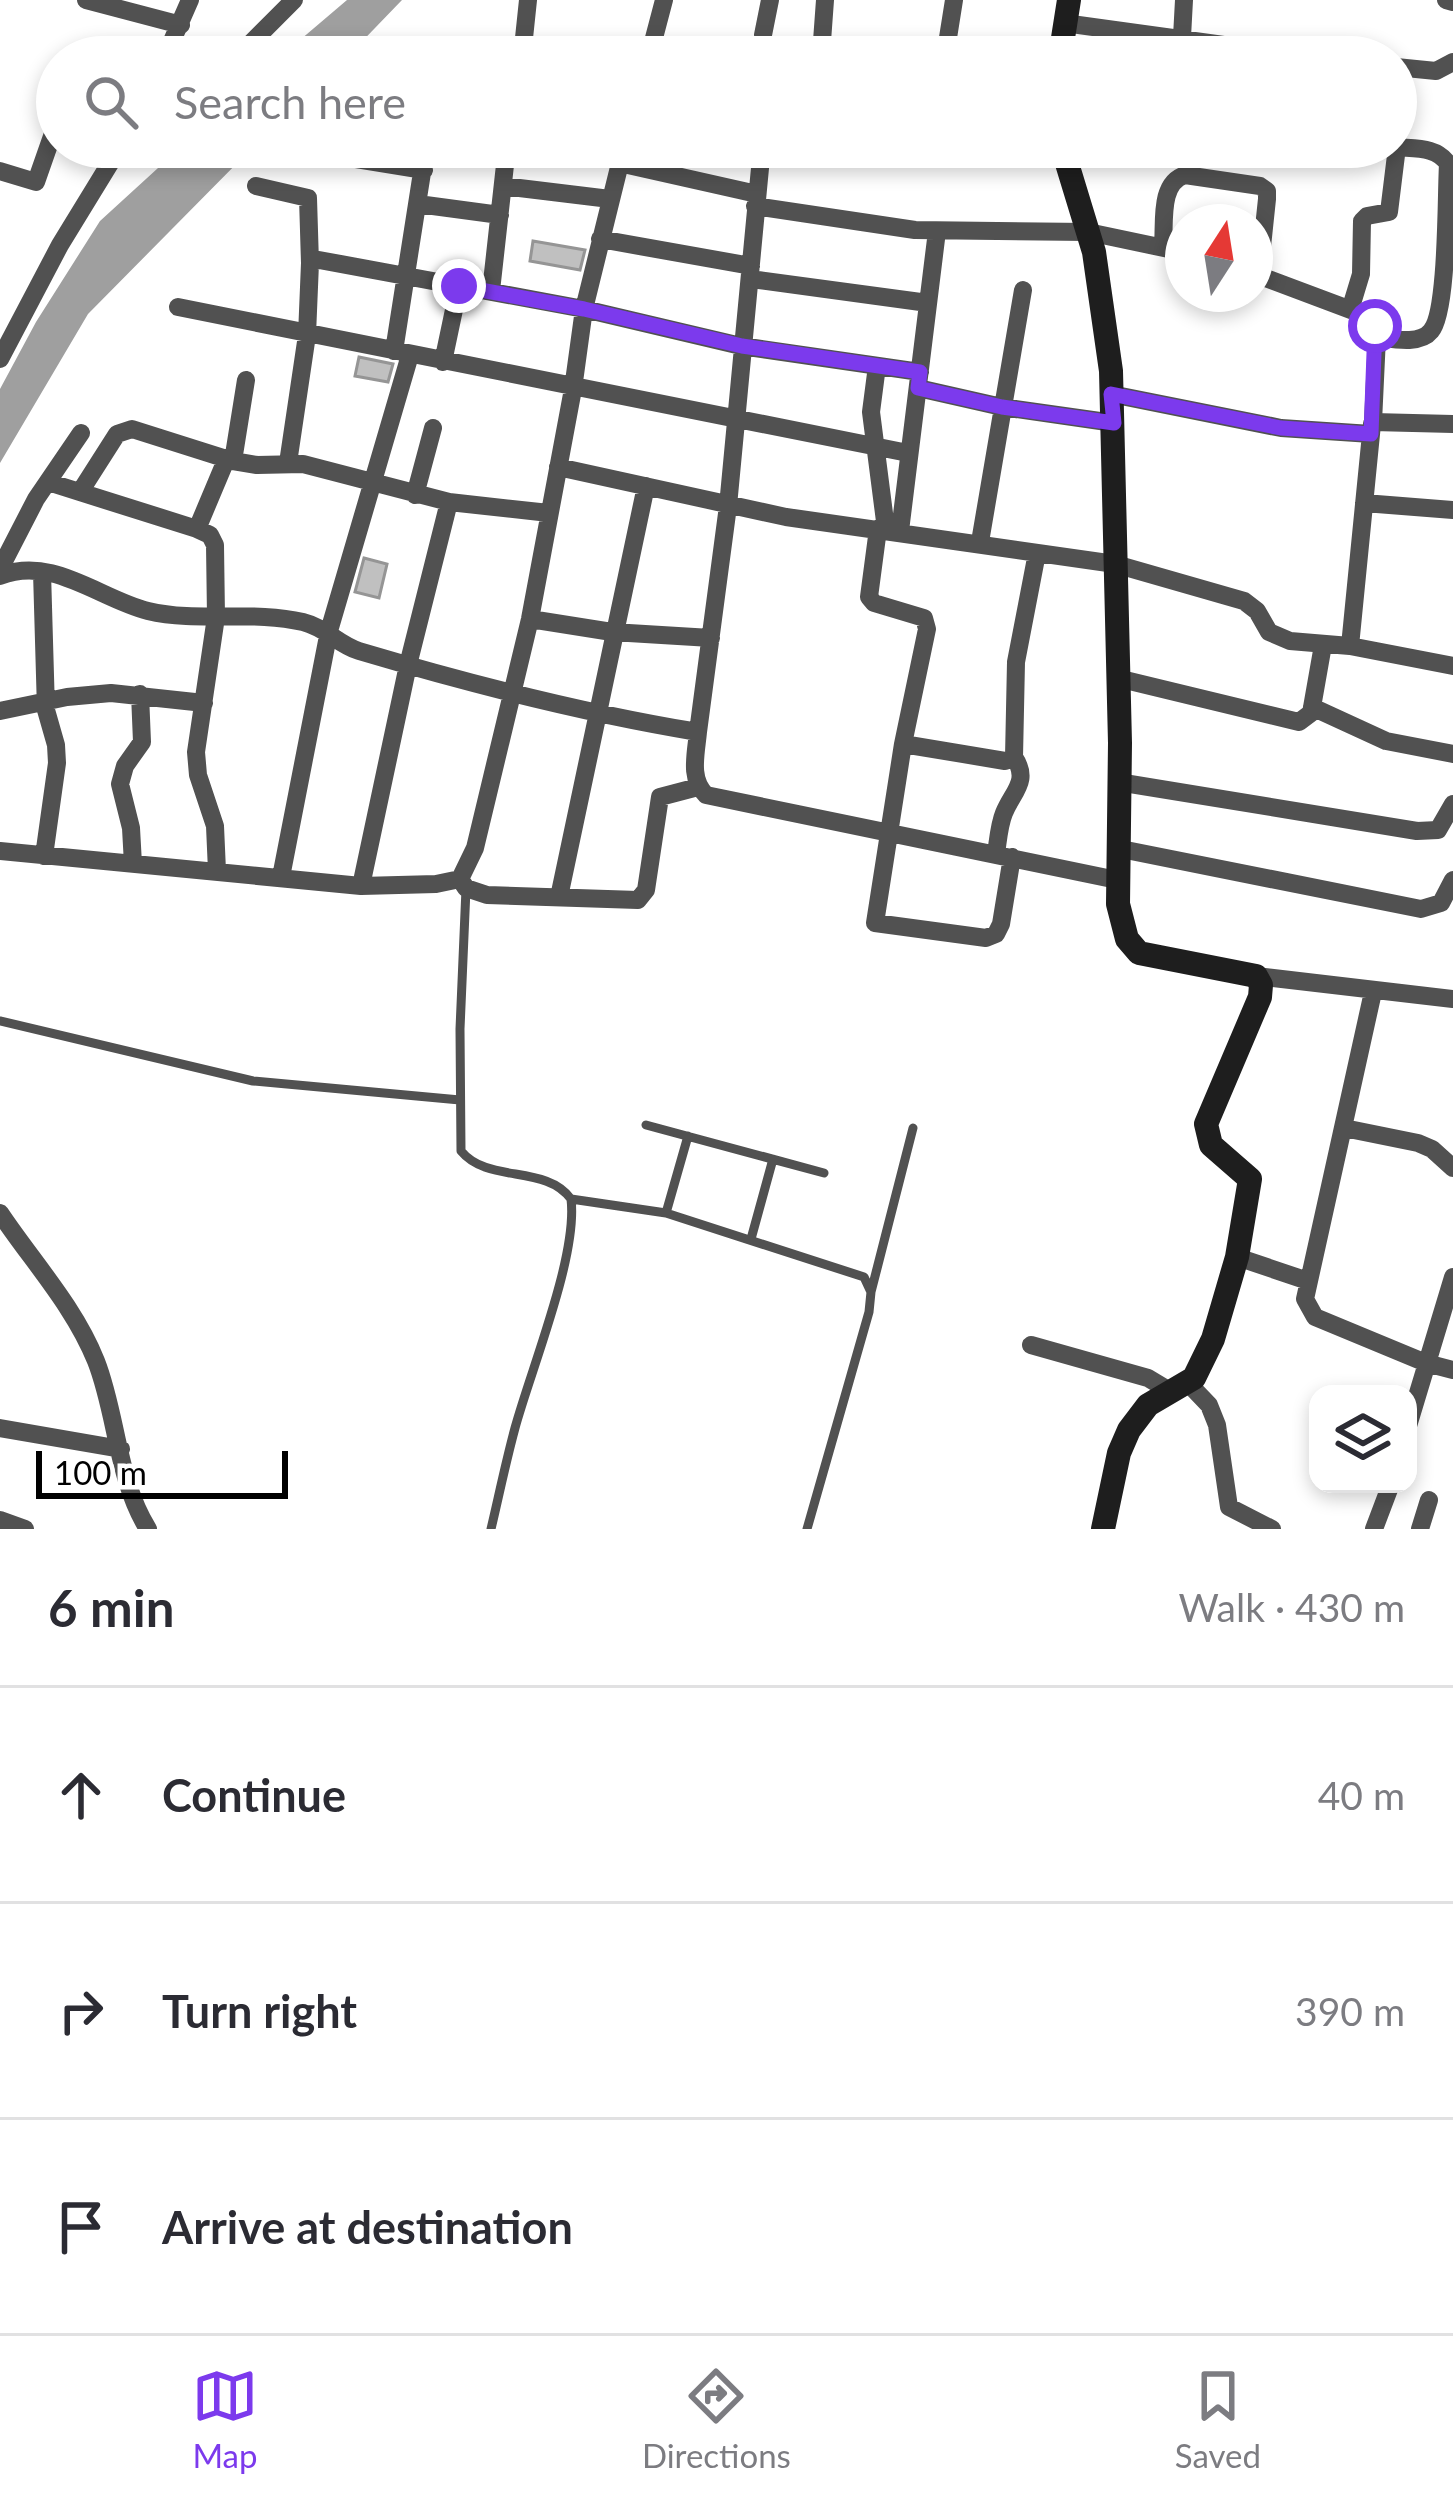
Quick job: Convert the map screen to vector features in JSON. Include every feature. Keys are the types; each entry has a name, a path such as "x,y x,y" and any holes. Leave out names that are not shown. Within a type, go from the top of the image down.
{"street":[{"path":"86,0 181,25"},
{"path":"176,36 190,0"},
{"path":"258,36 294,0"},
{"path":"524,36 528,0"},
{"path":"763,35 770,0"},
{"path":"822,36 825,0"},
{"path":"948,36 954,0"},
{"path":"1182,36 1184,0"},
{"path":"1067,11 1178,36"},
{"path":"1417,69 1436,71 1453,62"},
{"path":"1377,337 1427,336 1448,287 1449,157 1417,149"},
{"path":"0,171 36,182 41,168"},
{"path":"0,359 107,168"},
{"path":"281,877 328,631 402,353 404,276 424,170 412,168"},
{"path":"491,292 505,168"},
{"path":"463,884 530,620 584,309 618,168"},
{"path":"660,168 756,200 937,231 1088,232 1165,247"},
{"path":"760,168 728,506 698,732 698,788 706,795 1117,880"},
{"path":"1068,168 1100,292 1114,423 1116,848 1118,904 1127,939 1139,953 1256,976 1453,999"},
{"path":"1351,307 1361,274 1362,221 1388,212 1393,168"},
{"path":"1169,204 1168,189 1176,177 1185,175 1260,186 1267,191 1266,204"},
{"path":"256,186 308,198 307,335 288,463"},
{"path":"503,186 610,199"},
{"path":"418,204 500,215"},
{"path":"937,231 908,453 869,597 926,622 874,916 875,923 883,927 986,938 996,934 1001,924 1003,814 1022,774 1013,757 1016,662 1037,553"},
{"path":"600,238 751,272 928,303"},
{"path":"310,263 319,260 584,309 742,346 877,366 1002,407 1114,423"},
{"path":"1273,280 1351,307 1367,316 1377,337 1350,646"},
{"path":"443,362 459,286"},
{"path":"980,542 1023,290"},
{"path":"178,307 908,453"},
{"path":"877,366 872,398 874,446 888,530"},
{"path":"197,529 230,460 246,380"},
{"path":"1111,394 1281,428 1453,424"},
{"path":"415,495 433,428"},
{"path":"80,492 124,429 230,460 288,463 449,502 549,513"},
{"path":"0,572 47,482 81,433"},
{"path":"558,466 728,506 1115,563 1244,601 1275,636 1453,666"},
{"path":"47,482 197,529 210,535 215,544 215,616 196,752 198,775 215,826 217,871"},
{"path":"560,897 646,486"},
{"path":"361,886 408,664 449,502"},
{"path":"1364,503 1453,510"},
{"path":"0,572 42,572 71,579 151,612 285,619 328,631 352,649 598,716 698,732"},
{"path":"42,572 46,704 57,763 44,856"},
{"path":"530,620 612,632 711,638"},
{"path":"1117,678 1299,722 1308,719 1312,707 1323,645"},
{"path":"0,711 88,694 140,694 204,703"},
{"path":"133,865 131,829 120,784 124,766 142,742 140,694"},
{"path":"1312,707 1386,741 1453,754"},
{"path":"903,744 1005,761 1013,757"},
{"path":"1118,782 1417,831 1438,830 1453,804"},
{"path":"0,851 361,886 463,884 487,895 644,897 660,797 698,788"},
{"path":"1116,848 1421,909 1447,906 1453,880"},
{"path":"1103,1529 1129,1430 1148,1405 1198,1371 1213,1339 1237,1257 1250,1180 1210,1145 1206,1124 1260,998 1256,976"},
{"path":"1373,992 1305,1299 1315,1317 1453,1370"},
{"path":"1344,1128 1418,1143 1453,1168"},
{"path":"0,1213 44,1272 95,1358 148,1529"},
{"path":"1237,1257 1309,1281"},
{"path":"1417,1394 1453,1277"},
{"path":"1030,1346 1178,1387 1209,1406 1234,1521 1272,1529"},
{"path":"0,1428 121,1449"},
{"path":"1374,1529 1388,1493"},
{"path":"1420,1529 1430,1500"},
{"path":"0,1520 25,1529"}],"lane":[{"path":"463,884 461,1151 469,1160 551,1183 571,1199 666,1213 852,1270 864,1277 871,1292"},
{"path":"0,1021 253,1081 460,1100"},
{"path":"646,1125 824,1173"},
{"path":"807,1529 869,1312 913,1128"},
{"path":"666,1213 688,1136"},
{"path":"751,1239 773,1159"},
{"path":"491,1529 515,1428 559,1284 573,1212 571,1199"}],"shaded area":[{"path":"347,0 402,0 367,36 305,36"},
{"path":"158,168 232,168 88,314 0,463 0,389 100,221"}],"building":[{"path":"533,241 585,250 580,270 530,261"},
{"path":"359,357 393,364 388,382 355,376"},
{"path":"364,558 387,564 379,598 355,592"}],"route":[{"path":"459,286 742,346 920,372 918,388 1002,407 1114,423 1111,394 1281,428 1371,434 1375,326"}]}
